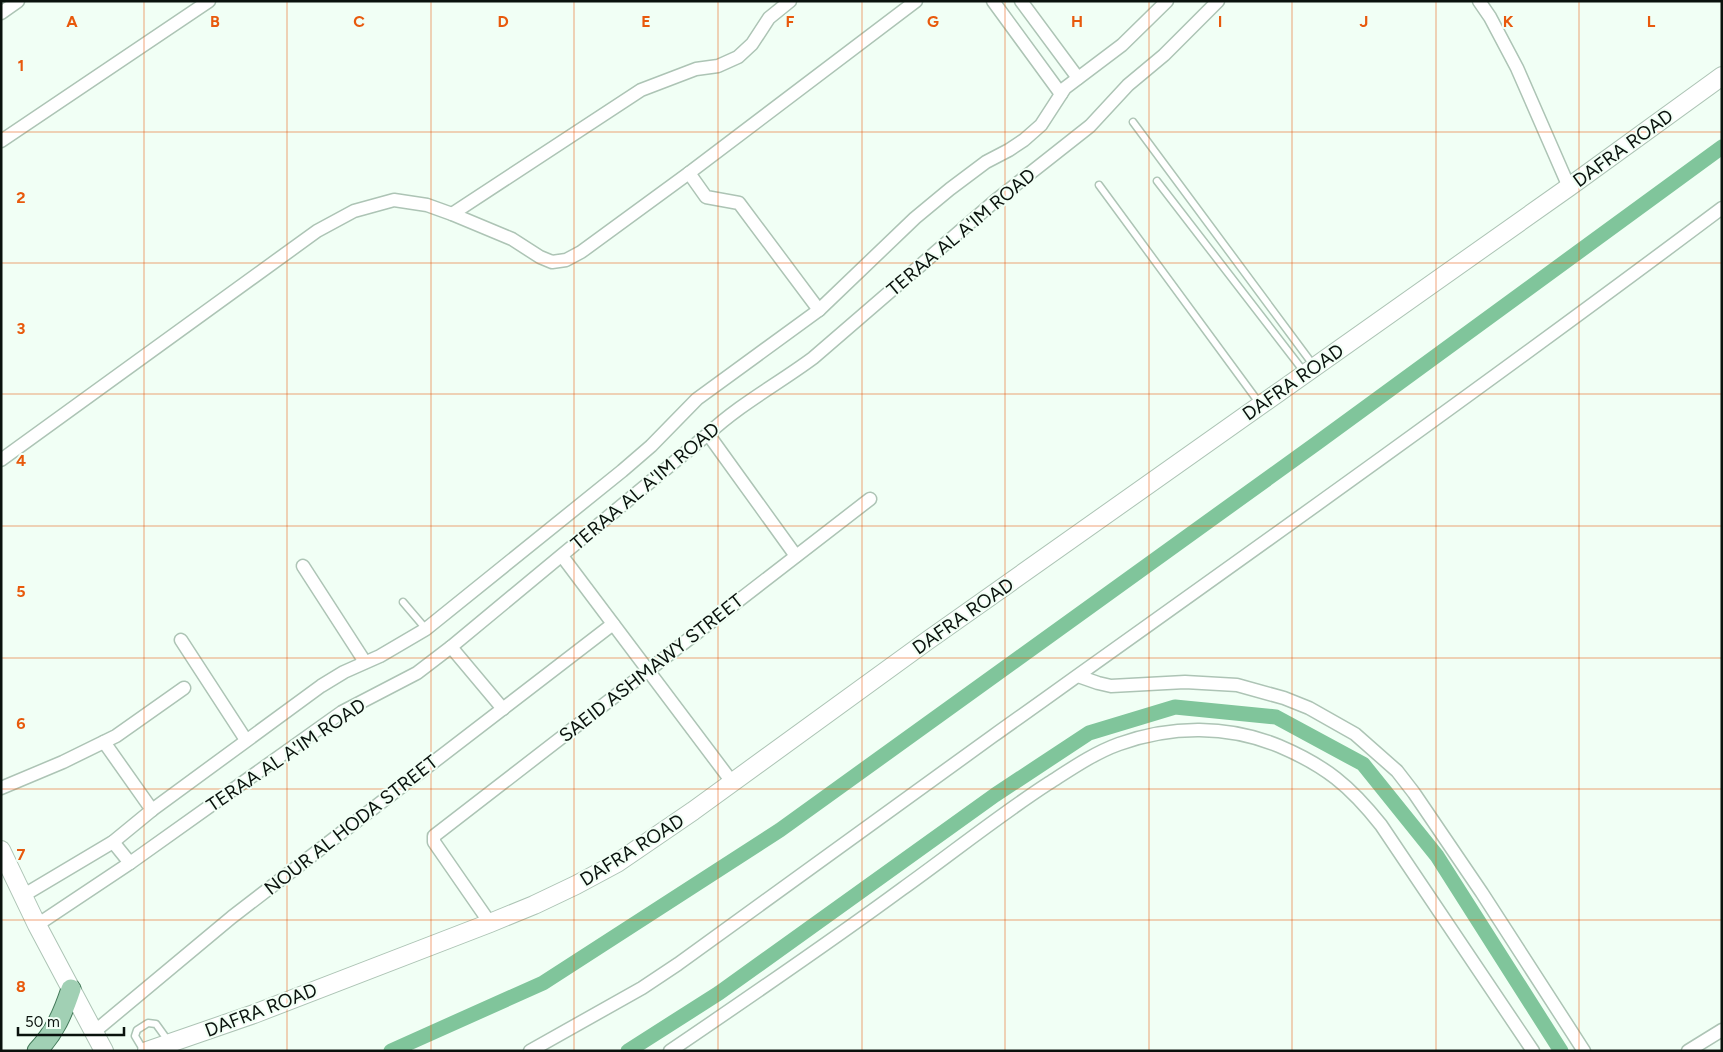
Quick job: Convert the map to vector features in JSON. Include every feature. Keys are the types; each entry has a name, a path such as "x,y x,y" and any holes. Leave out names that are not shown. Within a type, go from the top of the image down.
{"main road":[{"name":"DAFRA ROAD","path":"145,1051 254,1014 490,923 576,886 617,863 694,811 927,641 1569,187 1722,76"},
{"path":"1,850 37,925 104,1051"},
{"path":"37,1051 48,1039 62,1015 71,989"}],"street":[{"path":"1,13 18,1"},
{"path":"1,141 209,1"},
{"path":"452,214 641,90 696,69 718,66 738,57 752,44 769,18 790,1"},
{"path":"1,460 317,231 354,211 394,200 427,205 512,239 540,257 552,262 566,260 581,252 688,173 916,1"},
{"path":"993,1 1061,94"},
{"path":"1020,1 1078,78"},
{"name":"TERAA AL A'IM ROAD","path":"24,896 113,842 152,810 321,686 344,672 380,656 426,629 615,477 651,446 697,398 819,310 915,218 950,189 986,162 1009,150 1041,125 1065,88 1122,44 1167,1"},
{"name":"TERAA AL A'IM ROAD","path":"37,925 130,863 342,712 355,704 384,692 417,672 451,647 708,434 727,416 782,381 812,358 995,200 1090,126 1128,85 1164,55 1218,1"},
{"path":"1479,1 1490,17 1517,68 1569,187"},
{"path":"688,173 706,197 739,203 819,310"},
{"path":"530,1051 642,988 678,964 1401,445 1722,208"},
{"path":"708,434 796,556"},
{"name":"SAEID ASHMAWY STREET","path":"490,923 434,842 434,836 870,499"},
{"path":"562,556 732,782"},
{"path":"303,566 365,662"},
{"name":"NOUR AL HODA STREET","path":"94,1032 232,917 613,624"},
{"path":"181,640 246,740"},
{"path":"451,647 503,708"},
{"path":"1078,676 1111,686 1186,682 1237,685 1284,698 1309,708 1355,734 1397,771 1414,793 1482,893 1584,1051"},
{"path":"1,788 64,762 116,736 184,688"},
{"path":"670,1051 829,942 1017,805 1089,758 1118,744 1187,729 1226,730 1266,740 1311,761 1335,776 1361,799 1381,825 1533,1051"},
{"path":"104,742 152,810"},
{"path":"113,842 130,863"},
{"path":"1688,1051 1722,1030"}],"lane":[{"path":"1133,122 1310,370"},
{"path":"1157,181 1310,370"},
{"path":"1099,185 1260,405"},
{"path":"403,602 426,629"},
{"path":"145,1051 135,1036 137,1030 148,1022 156,1024 170,1044"}],"waterway":[{"path":"391,1051 543,983 780,830 1317,443 1722,147"},
{"path":"628,1051 719,993 995,795 1089,733 1175,707 1276,717 1363,764 1437,856 1561,1051"}]}
